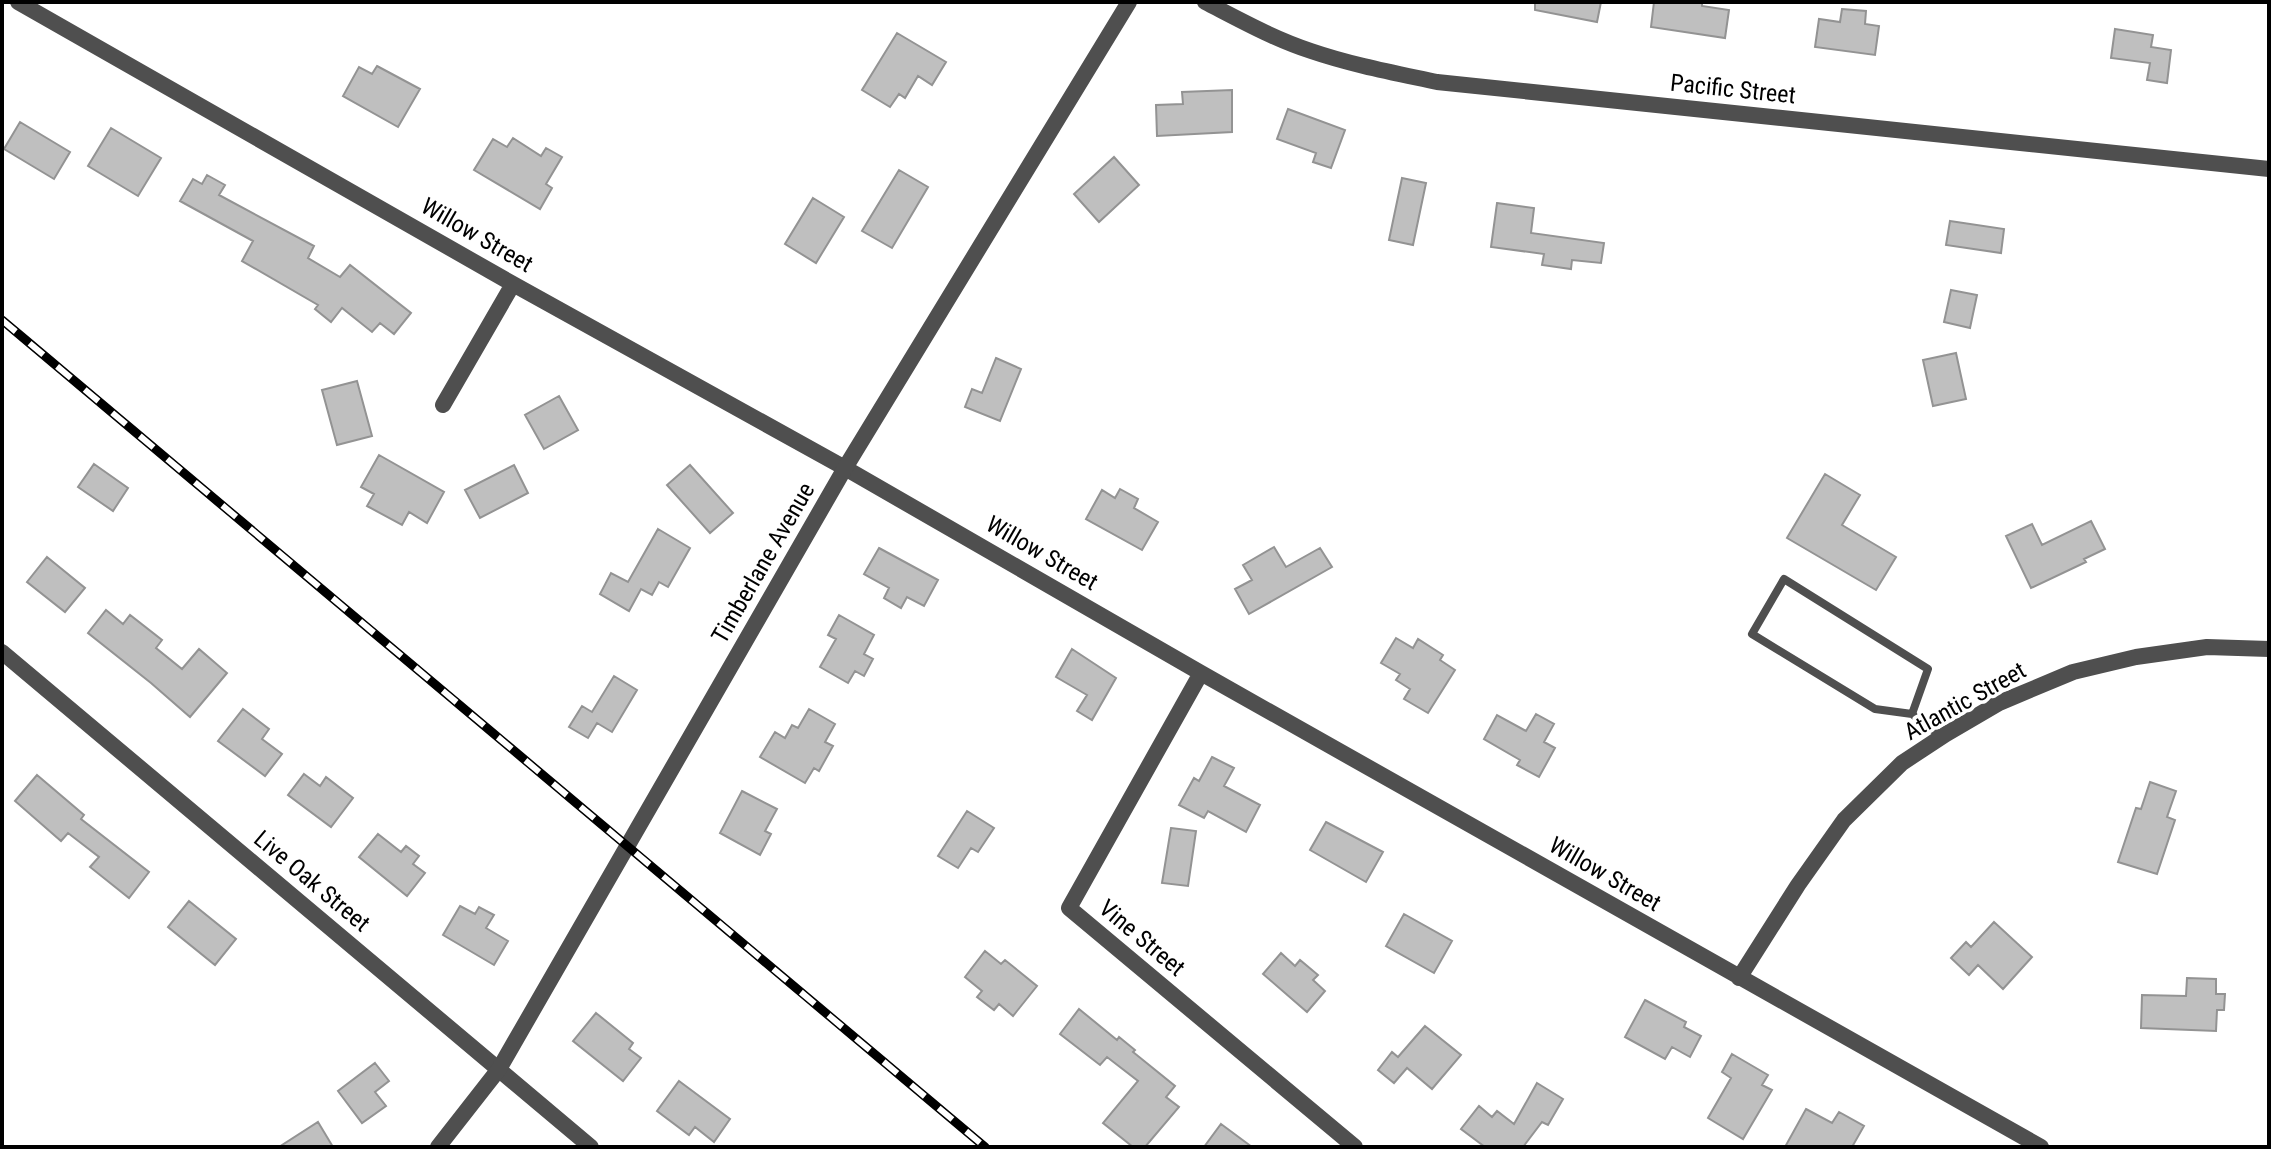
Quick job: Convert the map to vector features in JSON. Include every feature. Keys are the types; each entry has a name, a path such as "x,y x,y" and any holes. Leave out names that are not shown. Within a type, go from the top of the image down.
{"street":[{"name":"Willow Street","path":"18,2 2041,1147"},
{"name":"Timberlane Avenue","path":"438,1147 499,1069 845,468 1129,2"},
{"name":"Pacific Street","path":"1205,2 1261,31 1311,51 1437,82 2269,169"},
{"path":"443,405 513,284"},
{"name":"Atlantic Street","path":"1739,978 1844,820 1902,763 1941,737 1999,703 2073,672 2136,657 2207,647 2269,649"},
{"name":"Live Oak Street","path":"2,652 591,1147"},
{"name":"Vine Street","path":"1201,673 1069,908 1355,1147"}],"lane":[{"path":"1912,714 1928,669 1784,579 1752,634 1875,709 1912,714 1941,737"}],"building":[{"path":"1535,2 1601,2 1597,22 1535,10"},
{"path":"1654,2 1702,2 1702,6 1729,10 1725,38 1651,27"},
{"path":"1842,9 1866,11 1865,24 1879,26 1875,55 1815,47 1819,19 1840,22"},
{"path":"2115,29 2153,35 2151,47 2171,50 2167,83 2147,80 2150,63 2111,58"},
{"path":"897,33 946,62 932,85 918,76 905,98 899,94 890,107 862,90"},
{"path":"377,66 420,89 398,127 343,96 359,67 372,74"},
{"path":"1232,90 1232,132 1157,136 1156,105 1183,104 1182,92"},
{"path":"1288,109 1345,130 1331,168 1313,162 1316,153 1277,139"},
{"path":"20,122 70,152 54,179 4,149"},
{"path":"111,128 161,158 138,196 88,166"},
{"path":"513,138 541,156 546,148 562,157 546,184 552,188 540,209 474,170 493,139 507,147"},
{"path":"1114,157 1139,185 1099,222 1074,194"},
{"path":"899,170 928,187 892,248 862,231"},
{"path":"207,175 225,185 219,195 314,246 308,258 340,277 350,265 411,313 394,334 380,323 372,332 342,308 331,322 315,309 318,305 242,261 253,241 180,201 193,179 202,184"},
{"path":"1402,178 1426,183 1413,245 1389,240"},
{"path":"813,198 844,217 816,263 785,244"},
{"path":"1497,203 1534,208 1531,233 1604,243 1601,263 1572,260 1571,269 1542,265 1544,254 1491,247"},
{"path":"1950,221 2004,229 2001,253 1946,245"},
{"path":"1951,290 1977,295 1970,328 1944,322"},
{"path":"1956,353 1966,399 1933,406 1923,360"},
{"path":"996,358 1021,369 1000,421 965,407 972,389 982,393"},
{"path":"357,381 372,436 337,445 322,390"},
{"path":"559,396 578,430 544,449 525,415"},
{"path":"379,455 444,492 427,523 409,512 402,525 367,506 374,494 361,487"},
{"path":"94,464 128,488 113,511 78,487"},
{"path":"514,465 528,493 480,518 465,490"},
{"path":"690,465 733,513 710,533 667,485"},
{"path":"1825,474 1860,495 1842,525 1896,557 1876,590 1787,538"},
{"path":"1120,489 1138,499 1134,508 1158,522 1142,550 1086,519 1102,490 1115,498"},
{"path":"2091,521 2105,549 2084,559 2086,562 2031,588 2006,536 2032,524 2042,545"},
{"path":"658,529 690,548 668,587 659,582 652,595 641,589 629,611 600,594 611,573 628,582"},
{"path":"1274,547 1286,567 1320,548 1332,567 1249,614 1235,589 1252,580 1243,565"},
{"path":"879,548 938,580 924,606 907,597 901,608 884,598 889,588 864,574"},
{"path":"47,557 85,588 65,612 27,582"},
{"path":"106,610 123,624 130,615 162,640 156,648 182,669 199,649 227,673 190,717 88,633"},
{"path":"839,615 874,635 864,654 873,659 864,676 855,671 848,683 820,667 836,639 828,635"},
{"path":"1396,638 1413,648 1418,639 1443,655 1440,660 1455,670 1428,713 1404,699 1410,689 1396,680 1400,674 1381,663"},
{"path":"1072,649 1116,678 1092,720 1077,711 1087,695 1056,677"},
{"path":"614,676 637,690 612,732 597,723 588,738 569,727 582,706 592,712"},
{"path":"243,709 269,729 262,739 282,754 265,776 218,741"},
{"path":"809,709 835,724 825,742 833,746 819,771 814,768 805,783 760,757 775,732 785,738 792,725 798,728"},
{"path":"1536,714 1554,724 1544,742 1555,748 1539,777 1517,765 1520,760 1484,739 1497,715 1526,731"},
{"path":"1212,757 1234,768 1224,786 1260,805 1246,832 1208,811 1204,818 1179,805 1194,778 1199,781"},
{"path":"304,774 320,786 326,777 353,798 331,827 288,795"},
{"path":"37,775 84,815 81,819 149,872 129,898 90,867 99,857 68,833 61,841 15,801"},
{"path":"2150,782 2176,791 2167,817 2175,820 2157,874 2118,862 2136,808 2141,809"},
{"path":"742,791 777,809 765,831 771,834 760,855 720,833"},
{"path":"967,811 994,828 978,852 971,848 958,868 938,856"},
{"path":"1326,822 1383,852 1366,882 1310,850"},
{"path":"1171,828 1196,831 1188,886 1162,883"},
{"path":"378,834 401,852 406,846 419,856 413,864 425,873 407,896 359,857"},
{"path":"189,901 236,939 215,965 168,927"},
{"path":"460,906 475,914 479,907 494,915 486,928 508,941 494,965 443,935"},
{"path":"1404,914 1452,941 1434,973 1386,946"},
{"path":"1994,922 2032,957 2003,989 1978,965 1969,975 1951,958 1966,942 1971,947"},
{"path":"985,951 1001,964 1005,960 1037,986 1013,1016 999,1004 994,1010 977,997 982,991 965,977"},
{"path":"1281,953 1295,966 1300,960 1318,975 1313,980 1325,991 1307,1012 1263,974"},
{"path":"2187,978 2216,979 2216,994 2225,994 2224,1010 2217,1010 2216,1031 2141,1028 2142,995 2186,996"},
{"path":"1645,1000 1686,1022 1684,1027 1701,1036 1690,1057 1672,1047 1665,1059 1625,1037"},
{"path":"1079,1009 1117,1040 1119,1037 1175,1086 1166,1097 1179,1107 1145,1147 1133,1147 1103,1123 1138,1081 1107,1057 1100,1065 1060,1034"},
{"path":"596,1013 633,1043 629,1049 641,1058 623,1081 573,1041"},
{"path":"1425,1026 1461,1055 1432,1089 1407,1068 1394,1083 1378,1070 1392,1052 1398,1057"},
{"path":"1732,1054 1768,1075 1762,1085 1772,1090 1743,1139 1708,1118 1731,1078 1722,1072"},
{"path":"375,1063 389,1081 375,1092 386,1106 362,1123 338,1091"},
{"path":"679,1081 730,1119 714,1142 695,1127 689,1135 657,1111"},
{"path":"1537,1083 1563,1099 1548,1125 1542,1122 1523,1147 1485,1147 1461,1129 1479,1106 1492,1117 1497,1111 1514,1124"},
{"path":"1806,1109 1832,1123 1839,1112 1864,1126 1852,1147 1785,1147"},
{"path":"318,1122 333,1147 279,1147"},
{"path":"1221,1124 1252,1147 1204,1147"}],"railway":[{"path":"2,320 985,1147"}]}
